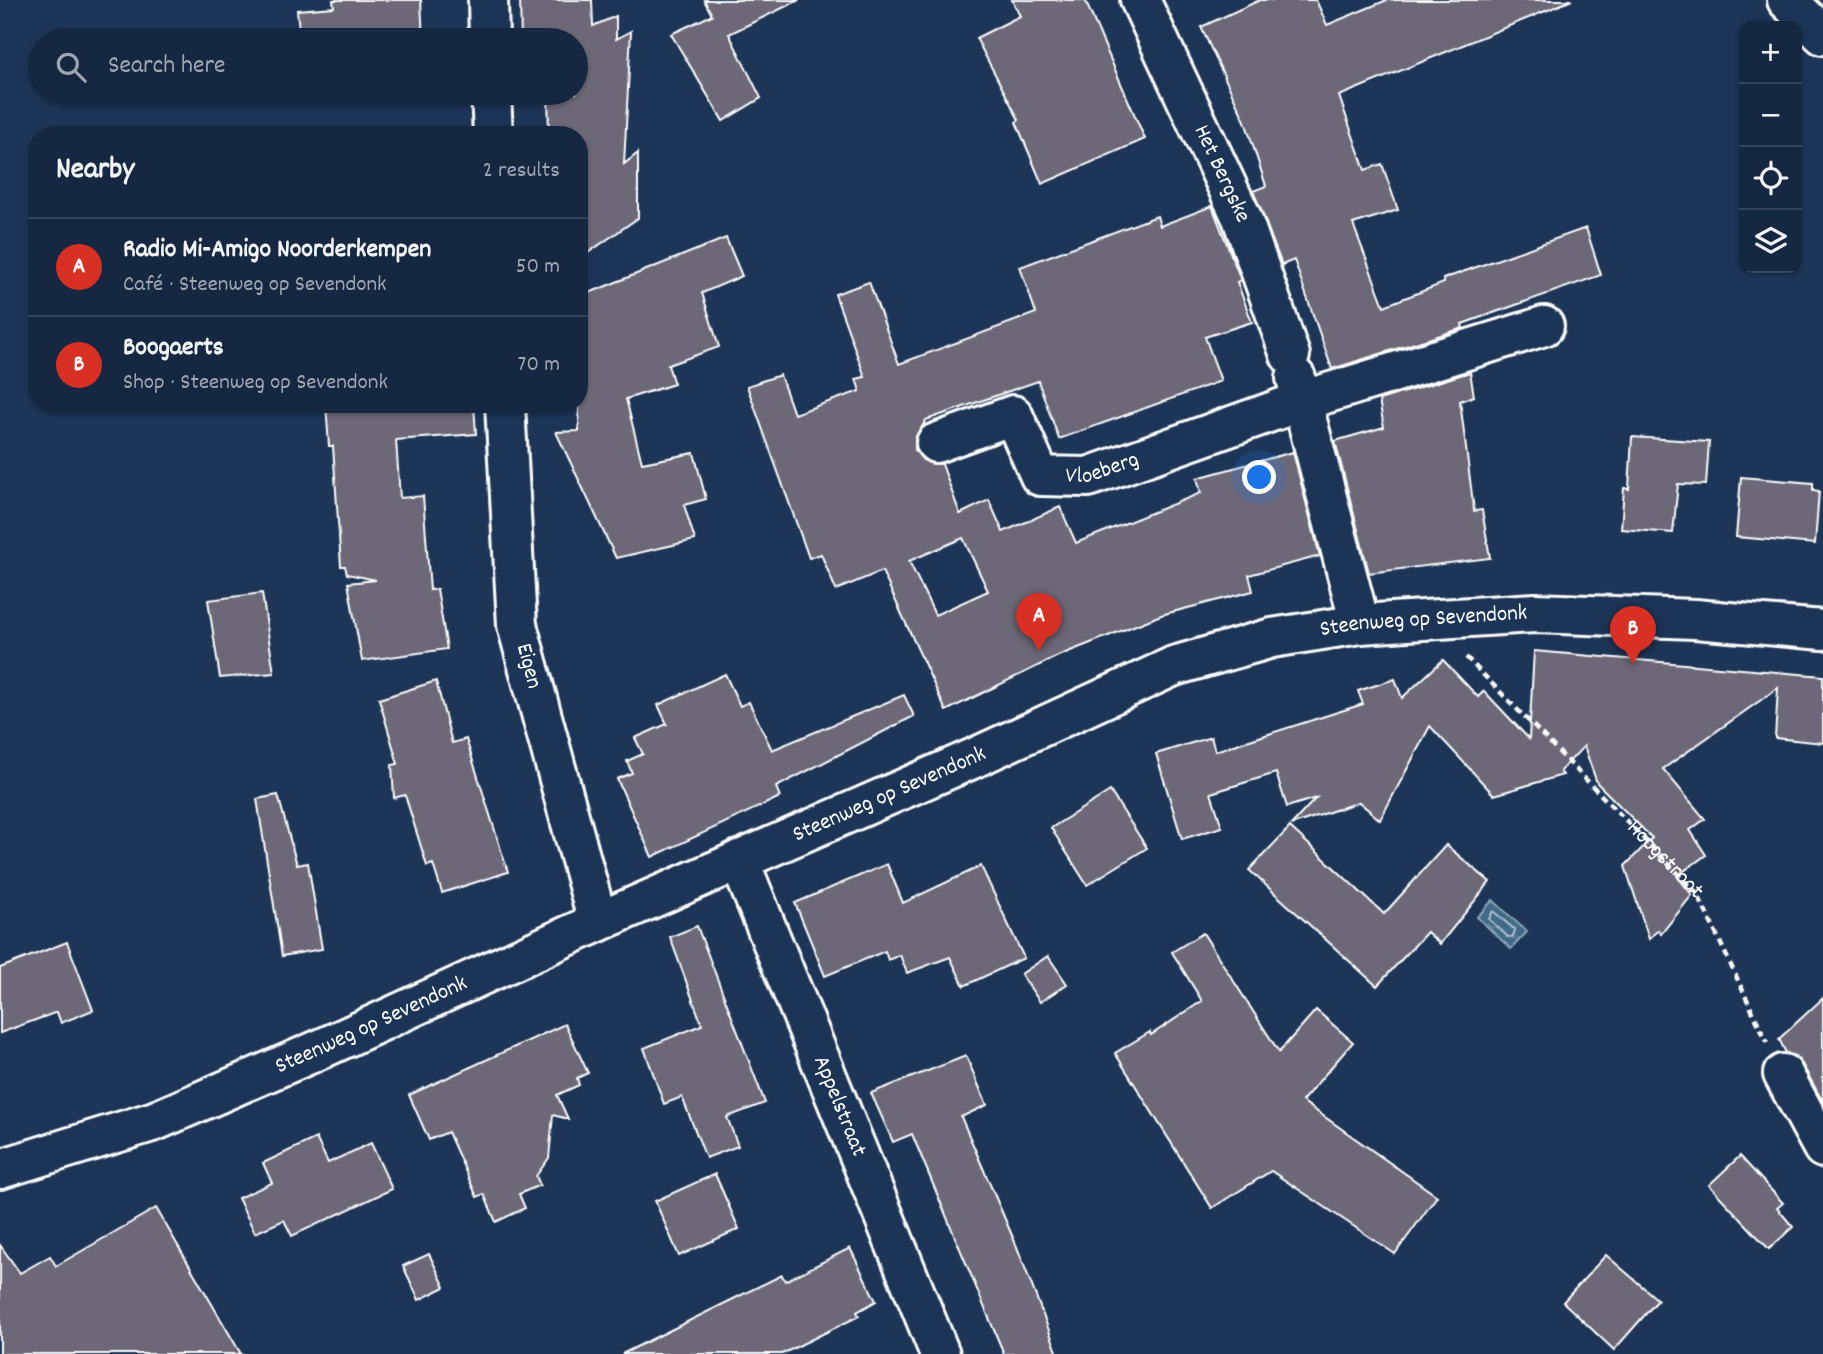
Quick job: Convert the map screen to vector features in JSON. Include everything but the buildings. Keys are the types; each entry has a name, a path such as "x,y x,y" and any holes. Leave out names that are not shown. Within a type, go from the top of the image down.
{"street":[{"path":"488,0 489,28"},
{"name":"Het Bergske","path":"1140,0 1242,218 1290,355"},
{"path":"1787,0 1823,35"},
{"path":"492,105 493,126"},
{"name":"Vloeberg","path":"936,443 1013,415 1040,476 1088,477 1302,401 1544,326"},
{"name":"Vloeberg","path":"1087,450 1296,376 1360,624"},
{"name":"Eigen","path":"505,413 517,625 598,922"},
{"name":"Steenweg op Sevendonk","path":"0,1169 155,1121 323,1048 598,922 974,758 1174,666 1272,638 1360,624 1442,618 1535,613 1695,620 1823,630"},
{"name":"Appelstraat","path":"739,860 940,1354"},
{"path":"1783,1074 1823,1148"}],"path":[{"name":"Hoogstraat","path":"1442,618 1449,640 1697,893 1783,1074"}],"water":[{"path":"1493,900 1527,932 1511,949 1477,917"}],"place":[{"name":"Radio Mi-Amigo Noorderkempen","path":"1039,651"},
{"name":"Boogaerts","path":"1633,664"}]}
